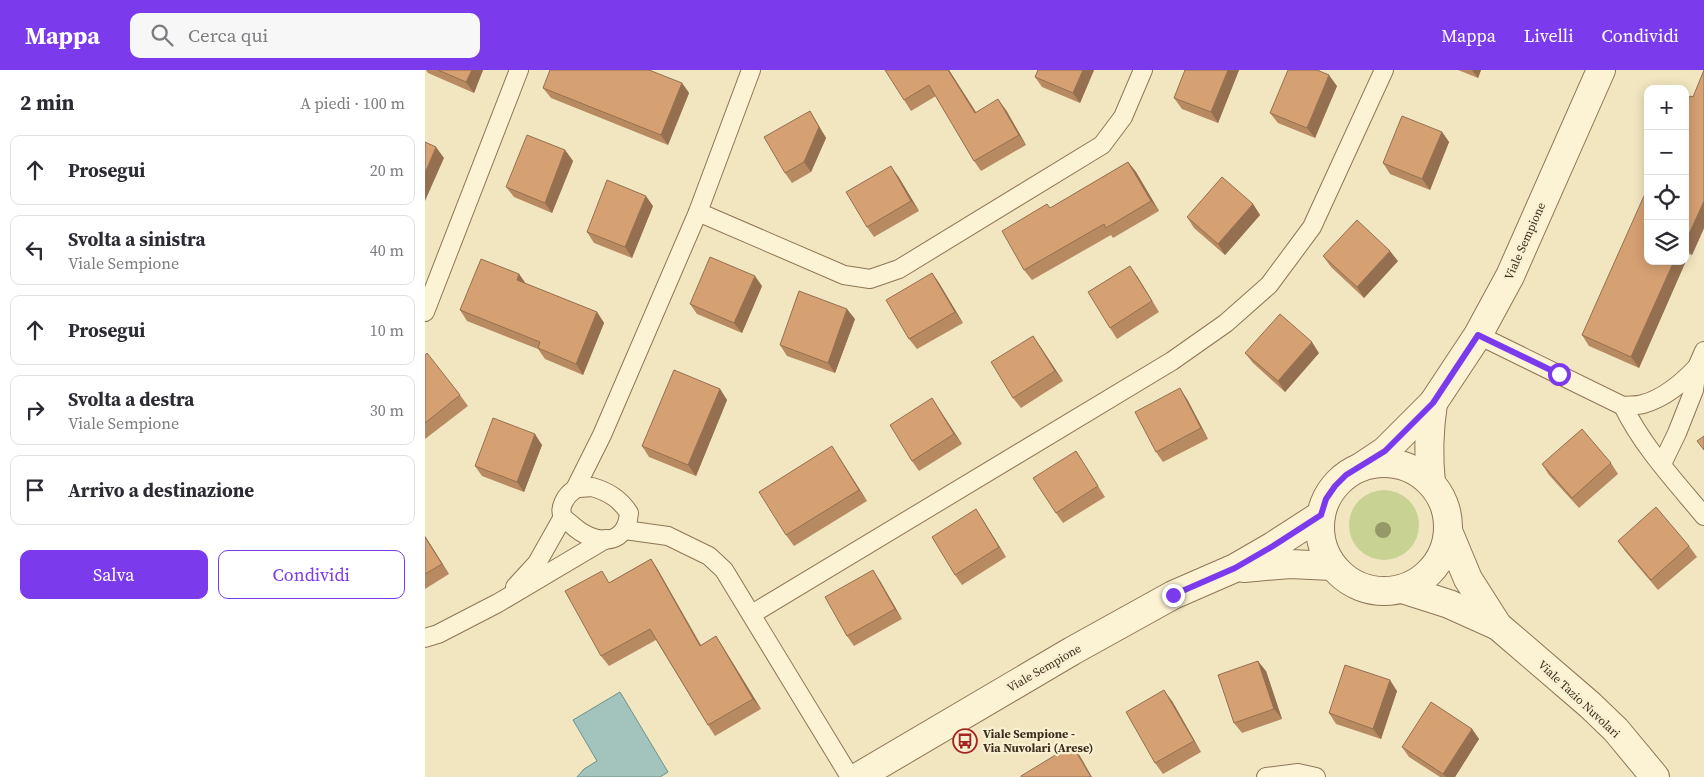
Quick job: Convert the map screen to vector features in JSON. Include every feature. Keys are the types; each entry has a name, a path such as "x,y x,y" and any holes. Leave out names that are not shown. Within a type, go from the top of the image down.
{"street":[{"name":"Viale Sempione","path":"1361,467 1385,451 1433,403 1478,335 1510,276 1601,70"},
{"name":"Viale Sempione","path":"1431,483 1428,448 1433,403"},
{"path":"1380,463 1399,464 1416,472 1431,483 1441,498 1447,513 1448,530 1444,550 1434,567 1420,581 1402,589 1382,591 1363,588 1346,580 1333,566 1324,550 1320,533 1321,515 1326,499 1335,486 1346,475 1361,467 1380,463"},
{"name":"Viale Sempione","path":"858,777 1072,651 1173,595 1235,568 1321,515"},
{"name":"Viale Tazio Nuvolari","path":"1448,530 1468,579 1498,626"},
{"name":"Viale Sempione","path":"1235,568 1290,564 1333,566"},
{"name":"Viale Tazio Nuvolari","path":"1402,589 1449,604 1498,626 1590,705 1615,730 1655,777"}],"lane":[{"path":"425,312 519,70"},
{"path":"575,489 593,487 605,491 623,504 629,513 625,530 620,536 606,539 594,538 583,534 563,517 561,509 566,497 575,489 602,436 698,212 751,70"},
{"path":"698,212 844,275 871,280 899,269 1102,145 1123,117 1143,70"},
{"path":"752,614 1172,361 1226,323 1269,285 1312,227 1384,70"},
{"path":"1478,335 1623,406 1643,404 1679,386 1701,359"},
{"path":"1662,464 1694,390 1701,359"},
{"path":"1623,406 1632,425 1648,449 1704,516"},
{"path":"593,487 602,436"},
{"path":"498,603 537,563 563,517"},
{"path":"625,530 668,536 709,556 724,570 752,614 805,706 850,777"},
{"path":"425,638 439,634 498,603 606,539"},
{"path":"1266,777 1298,773 1316,777"}],"green space":[{"path":"1384,490 1397,493 1409,500 1416,512 1419,525 1416,538 1409,550 1397,557 1384,560 1371,557 1359,550 1352,538 1349,525 1352,512 1359,500 1371,493"}],"water":[{"path":"620,692 668,772 660,777 577,777 584,769 597,761 573,720"}],"building":[{"path":"438,70 472,70 466,82"},
{"path":"550,70 649,70 682,83 661,135 543,88"},
{"path":"885,70 948,70 975,113 998,99 1019,135 974,161 929,85 904,100"},
{"path":"1038,70 1083,70 1073,93 1035,77"},
{"path":"1185,70 1228,70 1211,112 1174,98"},
{"path":"1288,70 1317,70 1329,75 1307,128 1270,113"},
{"path":"1704,70 1704,201 1689,234 1689,98 1690,96 1693,97"},
{"path":"810,111 819,127 804,162 785,173 764,137"},
{"path":"1402,116 1442,132 1422,179 1383,163"},
{"path":"527,135 565,150 545,203 506,187"},
{"path":"425,142 436,147 425,173"},
{"path":"1128,162 1151,201 1106,228 1104,224 1024,270 1002,231 1047,204 1050,208"},
{"path":"891,166 911,201 867,227 846,192"},
{"path":"1222,177 1253,204 1218,244 1187,217"},
{"path":"607,180 646,196 625,247 587,232"},
{"path":"1644,196 1644,265 1672,265 1631,357 1582,335"},
{"path":"1357,220 1390,251 1357,287 1323,256"},
{"path":"710,257 755,276 734,323 690,304"},
{"path":"481,259 519,274 517,280 597,312 576,364 538,348 540,342 460,310"},
{"path":"1130,266 1152,301 1110,328 1088,292"},
{"path":"932,273 955,312 909,339 886,300"},
{"path":"799,291 847,309 828,363 780,345"},
{"path":"1280,314 1312,342 1278,381 1245,353"},
{"path":"1033,336 1055,371 1013,398 991,362"},
{"path":"427,353 460,395 425,423 425,355"},
{"path":"674,370 720,389 688,465 642,446"},
{"path":"1180,388 1201,428 1156,452 1135,412"},
{"path":"932,398 954,434 912,461 890,425"},
{"path":"493,418 535,434 517,482 475,466"},
{"path":"1582,429 1611,463 1572,498 1542,464"},
{"path":"1704,436 1704,450 1697,441"},
{"path":"832,446 859,490 786,535 759,492"},
{"path":"1076,451 1098,486 1056,513 1033,478"},
{"path":"1656,507 1689,546 1651,580 1618,541"},
{"path":"976,509 999,547 955,575 932,537"},
{"path":"425,537 442,564 425,574"},
{"path":"651,559 700,646 716,636 753,699 708,725 650,629 601,656 565,591 602,571 609,583"},
{"path":"873,570 895,609 847,636 825,597"},
{"path":"1258,661 1274,709 1234,723 1218,675"},
{"path":"1345,665 1390,680 1373,729 1329,713"},
{"path":"1164,690 1194,741 1155,763 1126,712"},
{"path":"1431,702 1472,729 1443,774 1402,747"},
{"path":"1072,745 1091,777 1021,777 1021,776"}],"place":[{"name":"Viale Sempione - Via Nuvolari (Arese)","path":"965,741"}],"route":[{"path":"1173,595 1235,568 1321,515 1326,499 1346,475 1385,451 1433,403 1478,335 1559,374"}]}
